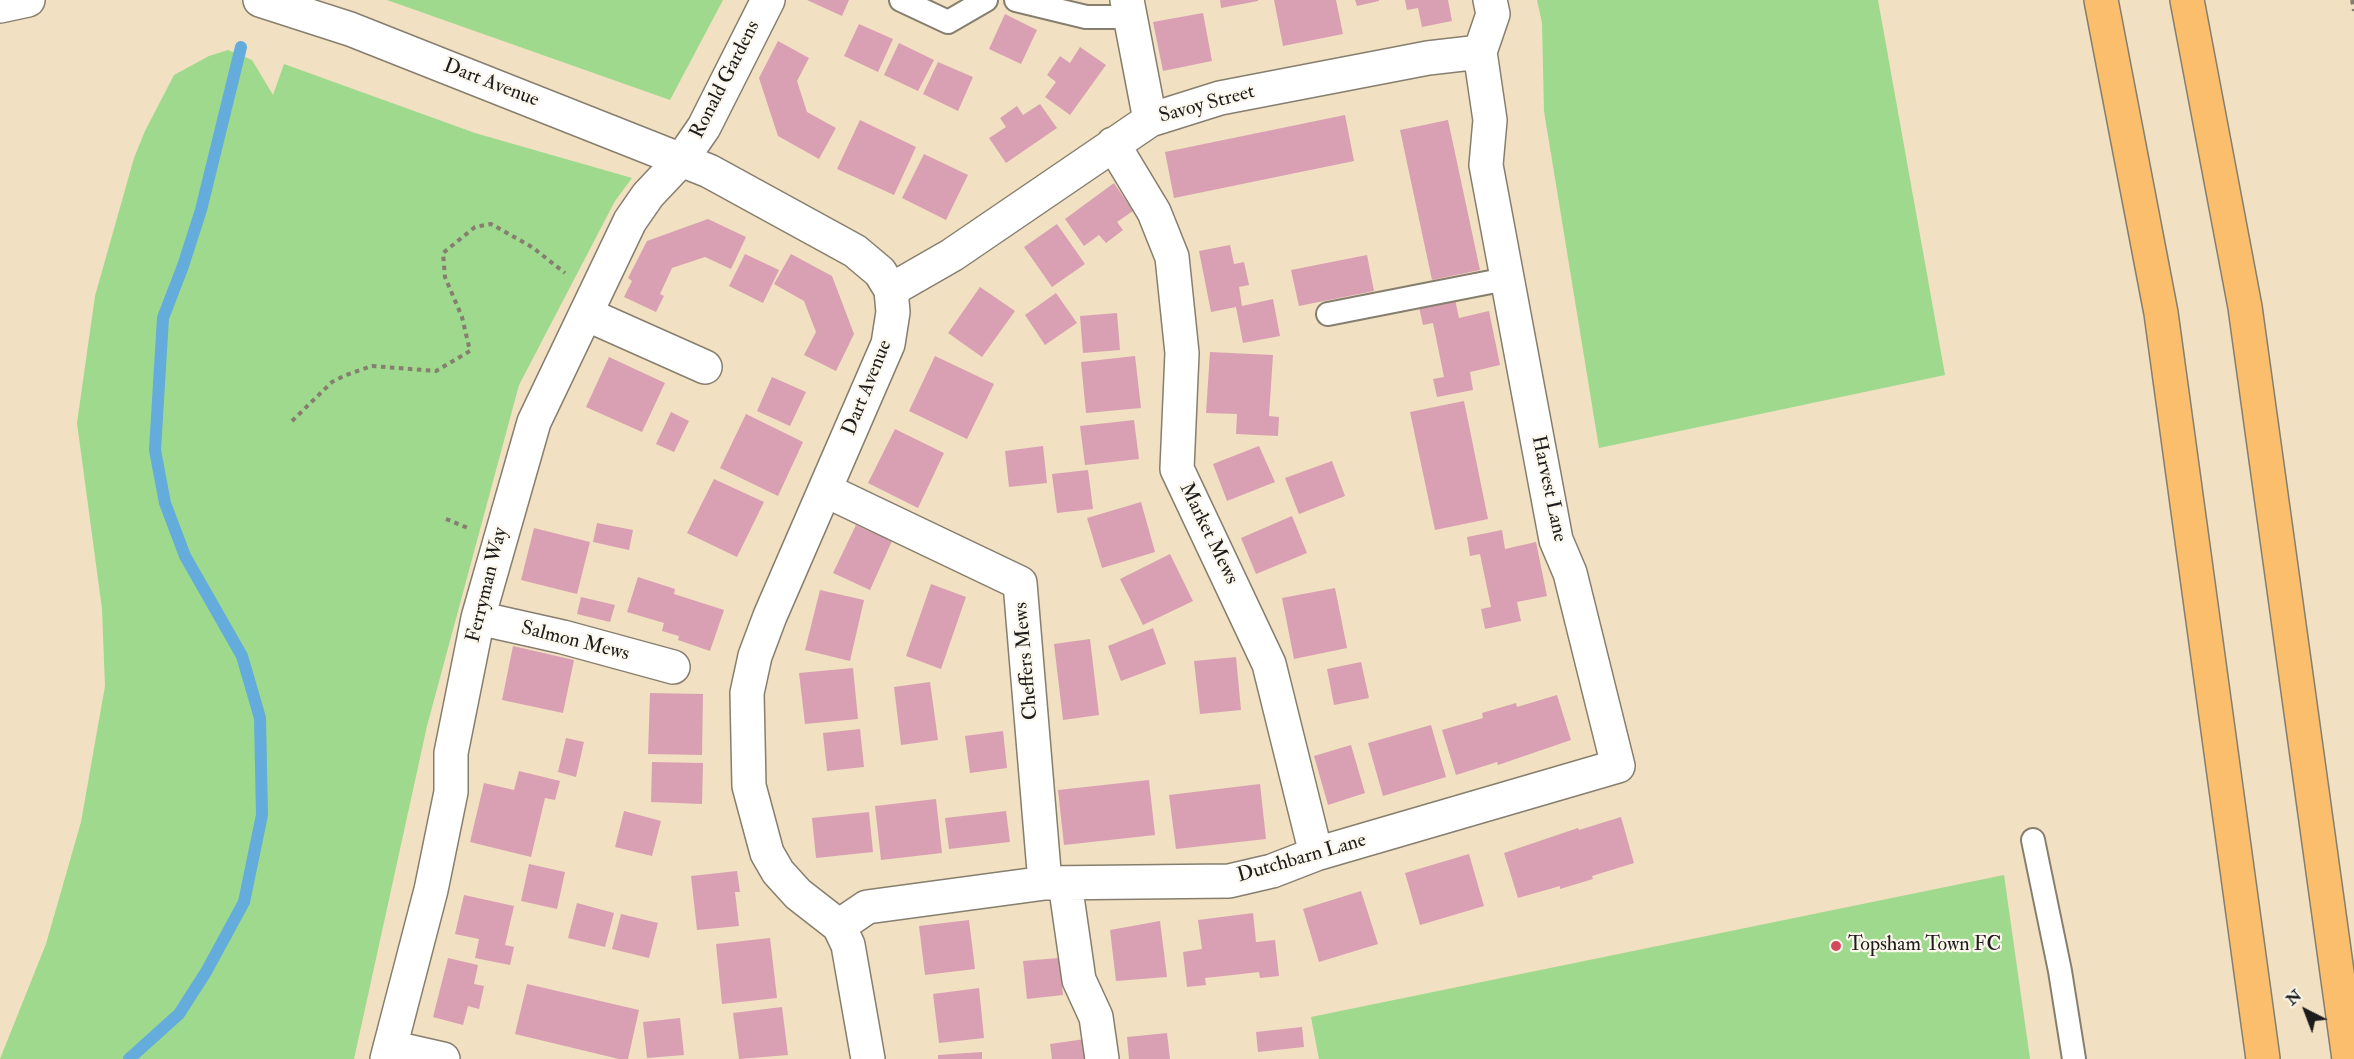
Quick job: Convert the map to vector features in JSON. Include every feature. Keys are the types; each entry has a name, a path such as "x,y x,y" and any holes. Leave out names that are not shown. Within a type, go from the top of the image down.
{"highway":[{"path":"2101,0 2161,313 2263,1059"},
{"path":"2187,0 2245,307 2349,1059"}],"street":[{"path":"0,6 28,0"},
{"name":"Dart Avenue","path":"260,0 350,29 709,171 855,251 880,272 891,291 893,312 888,344 770,616 755,656 747,693 749,786 767,853 778,872 798,894 819,908 839,926 848,945 868,1059"},
{"name":"Ronald Gardens","path":"682,159 704,127 768,0"},
{"path":"1480,52 1494,14 1490,0"},
{"path":"1129,9 1150,120"},
{"name":"Savoy Street","path":"891,291 952,255 1150,120 1220,98 1428,58 1480,52"},
{"name":"Harvest Lane","path":"1480,52 1490,120 1486,165 1556,540 1570,573 1618,766"},
{"name":"Market Mews","path":"1113,144 1154,212 1172,257 1182,353 1177,469 1269,664 1316,854"},
{"name":"Ferryman Way","path":"443,1059 389,1053 431,890 451,792 451,753 478,618 534,422 630,221 648,195 682,159"},
{"path":"586,314 705,367"},
{"name":"Cheffers Mews","path":"825,490 1020,583 1055,884"},
{"name":"Salmon Mews","path":"478,618 563,637 673,667"},
{"name":"Dutchbarn Lane","path":"839,926 867,907 1055,884 1229,880 1272,870 1316,854 1618,766"},
{"path":"1055,884 1079,980 1096,1017 1102,1059"}],"lane":[{"path":"901,0 948,22 986,0"},
{"path":"1016,0 1086,16 1129,9"},
{"path":"1328,314 1506,279"},
{"path":"2033,840 2060,971 2074,1059"}],"path":[{"path":"2352,0 2354,11"},
{"path":"292,421 332,382 346,375 372,366 436,371 470,351 462,317 446,277 443,253 475,227 491,224 532,247 568,275 609,266"}],"green space":[{"path":"387,0 723,0 670,100"},
{"path":"1537,0 1878,0 1945,375 1599,448 1544,111 1542,23"},
{"path":"228,50 252,60 273,95 284,64 475,133 632,178 615,201 519,385 427,726 354,1059 0,1059 46,944 81,822 105,686 102,609 77,423 95,296 134,158 145,131 174,75 209,56"},
{"name":"Topsham Town FC","path":"2004,875 2030,1059 1319,1059 1311,1017"}],"building":[{"path":"807,0 849,0 842,16"},
{"path":"1220,0 1258,0 1258,1 1221,8"},
{"path":"1274,0 1336,0 1343,34 1283,46"},
{"path":"1355,0 1379,0 1379,1 1357,6"},
{"path":"1405,0 1448,0 1452,21 1422,27 1418,8 1407,10"},
{"path":"1203,13 1212,61 1163,71 1153,22"},
{"path":"1005,14 1037,30 1021,64 989,49"},
{"path":"859,24 893,39 878,72 844,56"},
{"path":"778,41 809,58 797,81 807,112 836,128 819,159 778,136 759,78"},
{"path":"899,43 934,60 918,91 884,75"},
{"path":"1080,47 1106,65 1070,115 1045,97 1056,82 1047,75 1060,56 1070,63"},
{"path":"938,62 973,77 958,111 923,94"},
{"path":"1040,104 1057,128 1006,163 989,138 1006,127 1000,118 1017,106 1023,115"},
{"path":"1345,115 1354,161 1174,198 1165,152"},
{"path":"860,120 916,147 894,195 837,169"},
{"path":"1448,120 1480,270 1432,280 1400,130"},
{"path":"924,154 968,175 946,220 902,198"},
{"path":"1114,183 1133,211 1117,222 1123,230 1106,243 1099,235 1084,246 1065,219"},
{"path":"708,219 746,237 731,269 705,257 672,268 660,294 664,296 656,312 624,297 632,281 628,278 647,241"},
{"path":"1057,224 1085,264 1052,287 1024,247"},
{"path":"1230,245 1234,264 1244,262 1249,285 1239,287 1242,306 1273,299 1280,336 1243,343 1236,307 1211,312 1199,251"},
{"path":"745,254 779,270 763,303 729,286"},
{"path":"791,254 832,276 854,334 836,371 804,355 816,332 804,301 774,284"},
{"path":"1367,255 1374,291 1299,306 1291,270"},
{"path":"980,287 1015,311 982,357 948,333"},
{"path":"1056,293 1077,323 1045,345 1025,315"},
{"path":"1455,299 1459,318 1489,311 1500,365 1470,372 1473,390 1437,397 1433,379 1444,377 1433,323 1423,325 1419,307"},
{"path":"1117,313 1120,350 1083,353 1080,316"},
{"path":"1210,352 1273,355 1269,416 1279,417 1278,436 1236,434 1237,414 1206,413"},
{"path":"935,356 994,384 967,439 909,411"},
{"path":"1135,356 1141,408 1086,413 1081,362"},
{"path":"609,357 665,383 642,432 586,407"},
{"path":"772,377 806,392 790,426 757,411"},
{"path":"1464,401 1488,519 1435,530 1410,412"},
{"path":"671,412 689,421 674,452 656,444"},
{"path":"746,414 803,442 778,496 720,468"},
{"path":"1134,420 1139,459 1085,465 1080,426"},
{"path":"895,429 944,453 918,508 868,483"},
{"path":"1043,446 1047,483 1009,487 1005,451"},
{"path":"1259,446 1275,482 1227,501 1213,464"},
{"path":"1332,461 1345,496 1299,514 1285,478"},
{"path":"1088,470 1093,509 1057,513 1052,474"},
{"path":"714,479 764,502 737,557 687,533"},
{"path":"1141,502 1155,552 1102,568 1087,518"},
{"path":"1292,516 1307,553 1256,574 1241,538"},
{"path":"597,523 633,530 629,550 593,542"},
{"path":"856,525 892,541 870,590 833,573"},
{"path":"534,528 590,542 577,594 521,580"},
{"path":"1502,530 1505,549 1536,542 1547,596 1517,602 1521,621 1485,629 1481,609 1491,607 1480,554 1470,556 1467,537"},
{"path":"1170,554 1193,601 1143,625 1120,579"},
{"path":"638,577 675,589 674,594 724,610 710,651 678,640 679,636 662,631 664,623 627,612"},
{"path":"931,584 966,597 941,669 906,656"},
{"path":"1335,588 1347,648 1294,659 1282,598"},
{"path":"820,590 864,600 850,661 805,650"},
{"path":"581,597 615,605 610,622 577,614"},
{"path":"1153,628 1166,664 1121,681 1108,646"},
{"path":"1090,639 1099,715 1063,720 1054,644"},
{"path":"513,646 574,660 563,713 502,700"},
{"path":"1236,657 1241,710 1200,714 1194,661"},
{"path":"1361,662 1369,698 1334,705 1327,669"},
{"path":"853,668 858,719 805,724 799,673"},
{"path":"930,682 938,740 901,745 894,687"},
{"path":"650,693 703,694 702,755 648,754"},
{"path":"1557,695 1571,740 1498,765 1497,762 1456,775 1442,730 1483,718 1482,713 1516,703 1517,707"},
{"path":"1431,725 1446,777 1383,796 1368,743"},
{"path":"860,729 864,767 827,771 823,733"},
{"path":"1003,731 1007,768 970,773 965,736"},
{"path":"566,738 584,742 576,777 558,772"},
{"path":"1351,745 1365,793 1328,805 1314,756"},
{"path":"652,762 703,763 702,804 651,802"},
{"path":"519,771 560,781 555,800 545,798 531,857 470,842 484,783 514,790"},
{"path":"1149,780 1155,835 1064,845 1058,790"},
{"path":"1260,784 1266,839 1176,849 1169,795"},
{"path":"936,799 942,853 881,860 875,806"},
{"path":"624,811 661,821 652,856 615,847"},
{"path":"1006,811 1010,842 949,849 945,818"},
{"path":"869,812 873,852 816,858 812,818"},
{"path":"1621,817 1634,863 1560,889 1560,886 1518,898 1504,853 1578,828 1579,830"},
{"path":"1469,854 1484,906 1420,925 1405,873"},
{"path":"529,864 565,872 557,909 521,901"},
{"path":"737,871 740,892 735,892 739,926 697,930 691,876"},
{"path":"1361,891 1378,944 1319,962 1303,909"},
{"path":"464,895 514,906 505,945 514,947 510,965 475,958 479,939 455,934"},
{"path":"577,903 614,913 605,947 568,938"},
{"path":"1253,913 1256,942 1275,940 1279,976 1260,978 1259,972 1205,978 1206,985 1187,987 1183,952 1202,949 1198,920"},
{"path":"621,914 658,923 649,958 612,949"},
{"path":"969,920 975,969 925,975 919,926"},
{"path":"1160,921 1167,977 1116,981 1110,930"},
{"path":"770,938 777,998 722,1004 716,944"},
{"path":"448,958 478,965 474,984 484,986 479,1009 468,1006 463,1025 433,1017"},
{"path":"1059,958 1063,995 1027,999 1023,961"},
{"path":"527,984 639,1010 628,1059 619,1059 515,1034"},
{"path":"979,988 984,1038 939,1043 933,994"},
{"path":"782,1007 788,1055 739,1059 733,1013"},
{"path":"680,1018 684,1055 647,1058 643,1022"},
{"path":"1302,1027 1304,1047 1258,1052 1256,1032"},
{"path":"1167,1033 1170,1059 1129,1059 1127,1037"},
{"path":"1085,1039 1088,1059 1052,1059 1050,1044"},
{"path":"982,1052 982,1059 938,1059 938,1055"}],"waterway":[{"path":"129,1059 179,1014 206,972 244,902 262,815 260,718 242,656 185,556 165,503 155,450 163,318 201,210 241,47"}],"place":[{"name":"Topsham Town FC","path":"1836,946"}]}
